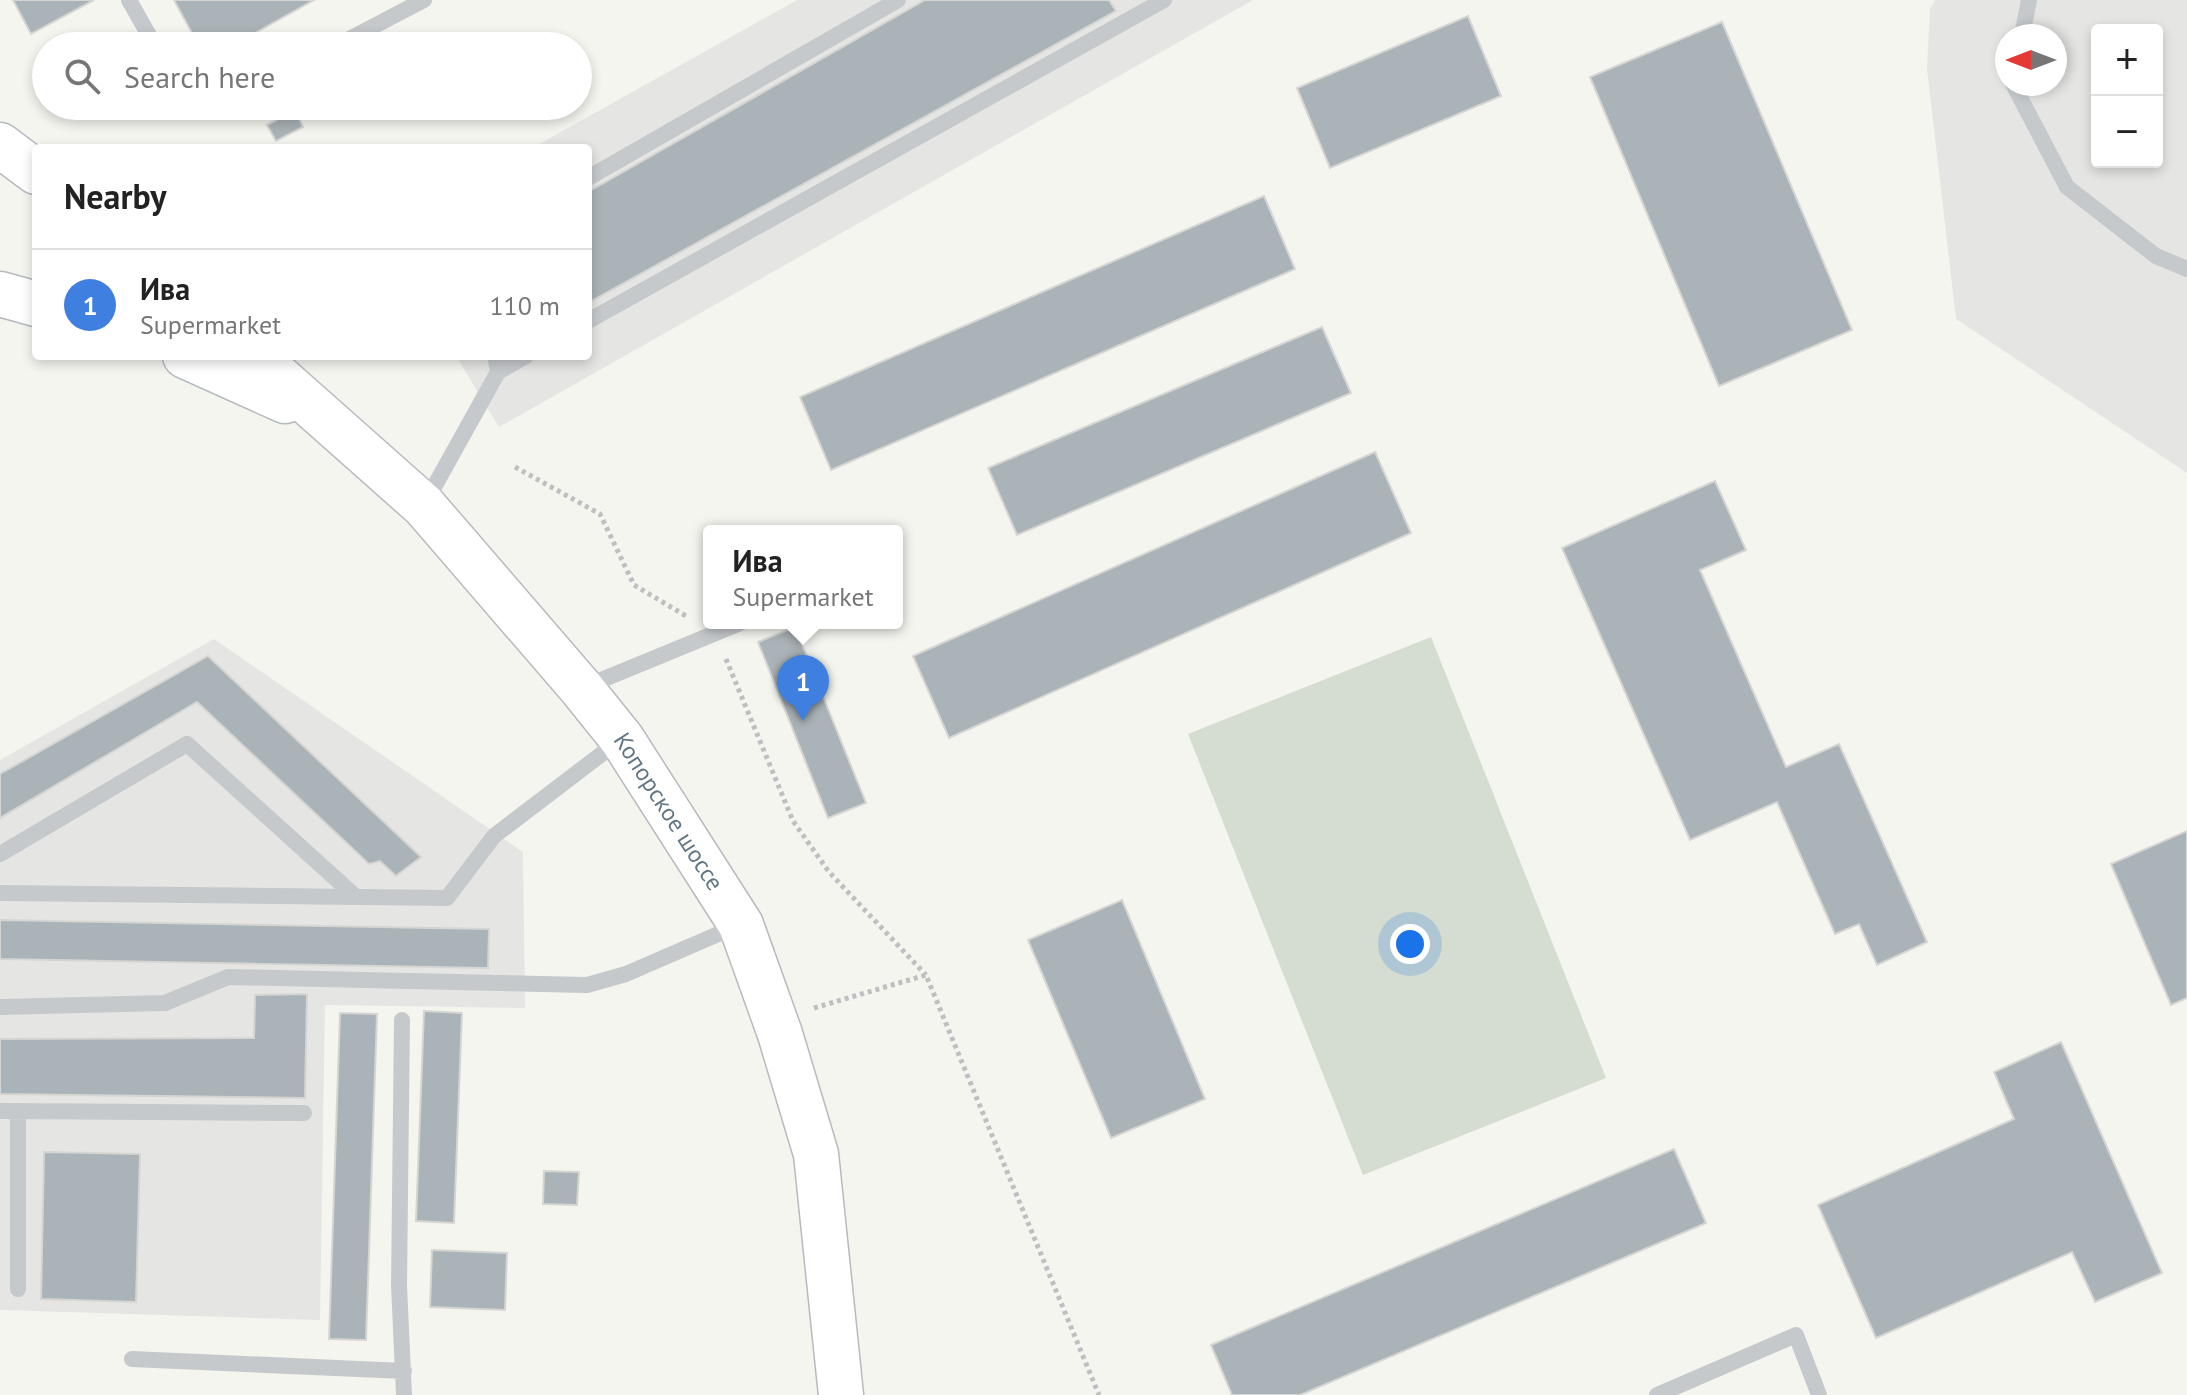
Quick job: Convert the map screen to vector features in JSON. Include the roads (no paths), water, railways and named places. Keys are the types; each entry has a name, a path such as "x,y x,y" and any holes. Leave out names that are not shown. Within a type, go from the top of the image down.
{"main road":[{"path":"0,145 32,169"},
{"path":"0,294 32,303"},
{"path":"194,360 329,420"},
{"name":"Копорское шоссе","path":"260,360 424,506 581,688 622,739 741,925 780,1034 816,1154 841,1395"}],"lane":[{"path":"129,0 147,32"},
{"path":"363,32 424,0"},
{"path":"592,176 898,0"},
{"path":"592,319 1139,6 1164,0"},
{"path":"2024,24 2029,0"},
{"path":"2019,96 2067,187 2156,256 2187,269"},
{"path":"424,506 496,364"},
{"path":"581,688 726,629"},
{"path":"0,893 447,898 494,836 622,739"},
{"path":"0,854 187,744 356,897"},
{"path":"0,1007 165,1003 228,977 587,985 626,974 741,925"},
{"path":"402,1020 399,1285 404,1395"},
{"path":"0,1111 304,1113"},
{"path":"18,1111 18,1289"},
{"path":"1657,1395 1796,1335 1819,1395"},
{"path":"132,1359 404,1371"}],"place":[{"name":"Ива","path":"803,721"}]}
